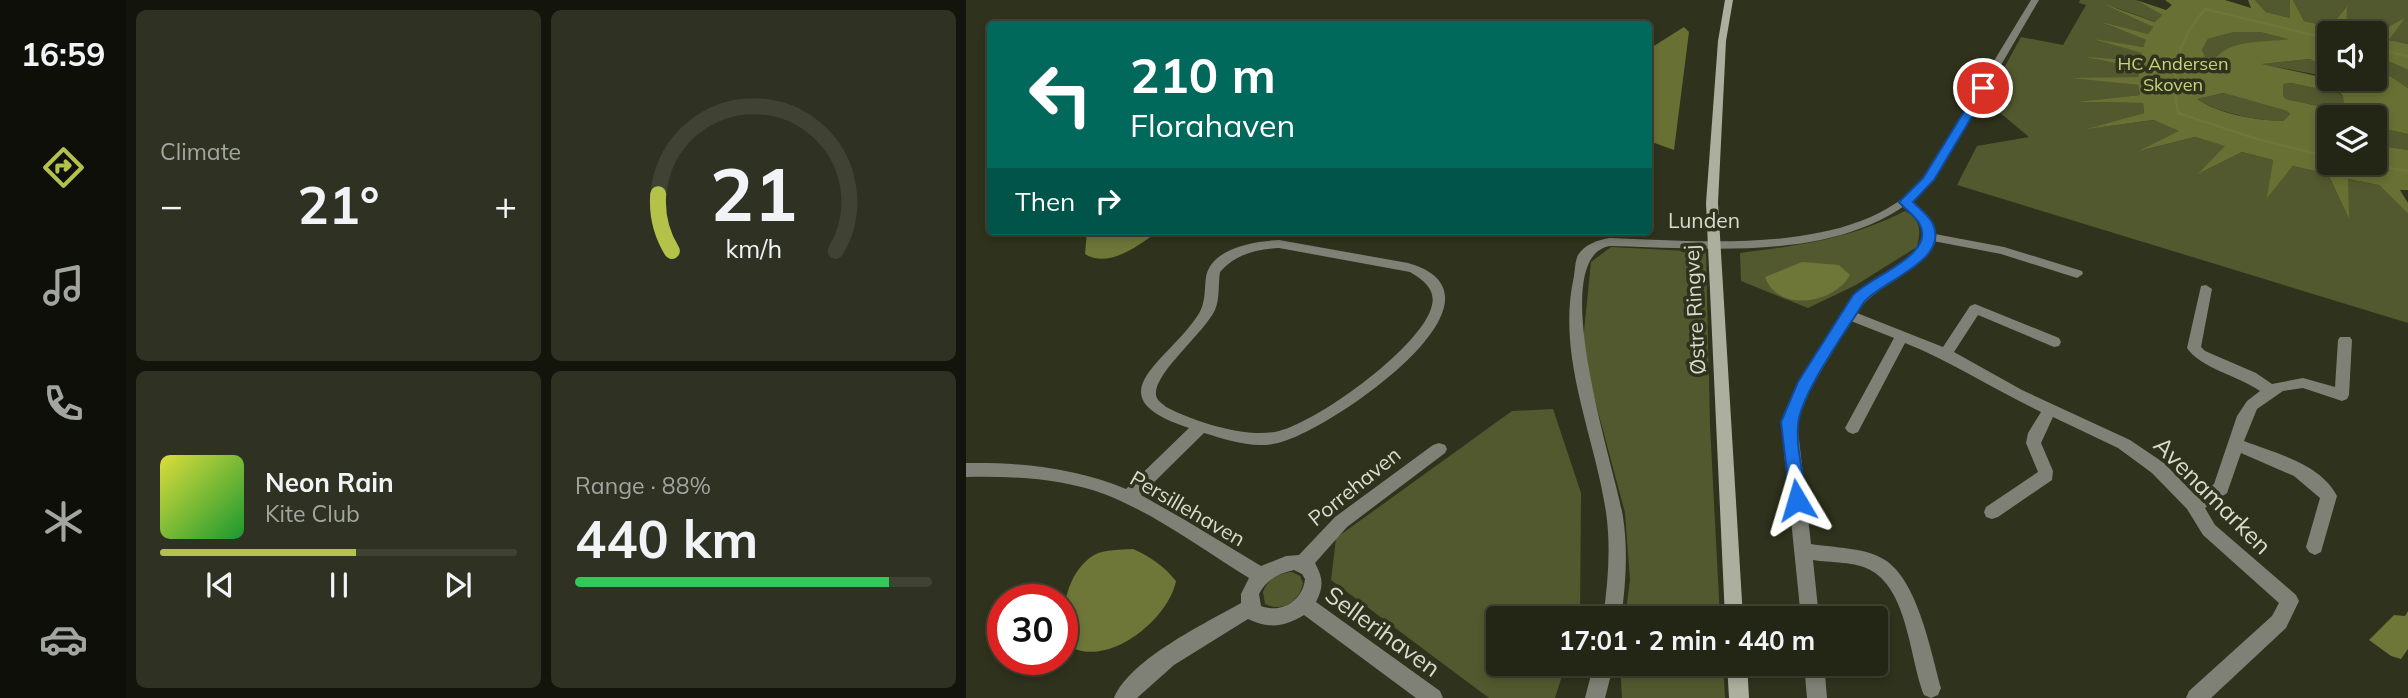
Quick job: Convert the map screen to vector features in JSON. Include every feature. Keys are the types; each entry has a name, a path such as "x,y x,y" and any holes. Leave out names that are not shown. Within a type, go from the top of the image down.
{"main road":[{"name":"Østre Ringvej","path":"1729,0 1722,41 1712,203 1733,606"},
{"path":"1738,676 1739,698"}],"street":[{"name":"Lunden","path":"1613,606 1618,564 1612,500 1577,354 1576,326 1582,262 1589,249 1598,244 1791,241 1845,231 1878,218 1906,202 1928,180 2035,0"},
{"path":"1809,606 1789,422 1804,387 1868,287 1914,260 1926,249 1929,237 1926,222 1906,202"},
{"path":"1929,237 2014,251 2077,274"},
{"path":"1279,244 1408,267 1419,271 1435,285 1440,302 1429,327 1358,396 1311,427 1280,437 1245,440 1201,426 1161,411 1151,402 1149,392 1151,379 1158,368 1192,333 1209,307 1213,271 1224,259 1249,247 1279,244"},
{"path":"2206,289 2194,348 2200,355 2250,377 2271,391"},
{"path":"1946,354 1975,309 2054,342"},
{"name":"Avenamarken","path":"1849,315 1946,354 2050,409 2124,444 2158,467 2193,504 2209,530 2290,601 2279,622 2196,698"},
{"path":"1853,428 1902,335"},
{"path":"2193,504 2202,502 2221,488 2245,416 2252,405 2271,391 2280,386 2303,383 2342,395 2345,340"},
{"path":"1992,512 2046,475 2046,467 2033,440 2050,409"},
{"path":"1128,497 1201,426"},
{"path":"2237,445 2307,476 2321,485 2329,496 2315,547"},
{"name":"Porrehaven","path":"1302,564 1341,522 1439,449"},
{"name":"Persillehaven","path":"966,470 1044,474 1099,485 1171,520 1261,576"},
{"path":"1804,551 1878,565 1891,576 1908,611 1931,688"},
{"path":"1295,562 1302,564 1309,568 1314,580 1310,596 1304,604 1288,615 1269,619 1261,617 1251,607 1251,592 1261,576 1277,566 1295,562"},
{"name":"Sellerihaven","path":"1304,604 1433,698"},
{"path":"1124,698 1141,678 1164,659 1251,607"},
{"path":"1595,698 1601,676"},
{"path":"1815,676 1818,698"}],"shaded area":[{"path":"2080,0 2136,0 2162,15 2156,22 2114,7 2153,27 2148,34 2108,25 2146,40 2143,47 2101,41 2143,53 2141,62 2094,59 2140,68 2139,78 2081,78 2138,85 2140,95 2086,102 2143,103 2144,113 2093,128 2155,120 2180,131 2144,150 2195,137 2226,146 2200,173 2242,152 2273,160 2268,196 2293,166 2317,171 2317,175 2328,175 2348,217 2347,179 2379,185 2408,214 2408,323 1957,185 1977,146 2029,137 1986,101 2021,37 2063,45 2086,5 2079,3"},
{"path":"2255,0 2290,0 2290,18 2266,12"},
{"path":"2293,0 2408,0 2408,44 2389,40 2404,19 2387,28 2387,21 2346,21 2346,7 2335,21 2317,21 2317,24 2304,21"},
{"path":"2234,32 2260,32 2289,39 2240,45 2213,62 2206,60 2202,50 2208,39"},
{"path":"2311,59 2317,62 2317,75 2261,64"},
{"path":"2387,60 2408,70 2408,88 2387,74"},
{"path":"2291,83 2317,88 2317,91 2337,92 2343,96 2344,105 2317,106 2286,99 2283,96 2283,84"},
{"path":"2225,93 2290,114 2283,121 2250,118 2217,109 2197,99"},
{"path":"2387,130 2408,134 2408,150 2387,147"},
{"path":"1905,211 1917,222 1917,247 1856,285 1808,308 1741,281 1740,253 1805,244 1845,234"},
{"path":"1087,235 1153,235 1114,257 1094,258 1085,254"},
{"path":"1611,247 1706,252 1710,425 1719,606 1627,606 1630,580 1625,513 1582,351 1591,262"},
{"path":"1802,262 1839,265 1850,275 1843,285 1820,298 1794,300 1772,289 1765,277"},
{"path":"1553,409 1581,493 1580,606 1486,606 1486,676 1562,676 1555,698 1489,698 1331,580 1336,538 1512,411"},
{"path":"1133,549 1146,555 1176,581 1160,612 1130,639 1113,648 1095,652 1078,650 1078,584 1070,584 1071,582 1084,563 1094,555"},
{"path":"1292,572 1300,576 1303,583 1294,600 1278,607 1265,604 1263,592 1271,580 1278,575"},
{"path":"2408,611 2408,649 2401,659 2391,656 2369,640 2394,615 2405,616"},
{"path":"1621,676 1724,676 1725,698 1622,698"}],"green space":[{"name":"HC Andersen Skoven","path":"2136,0 2166,10 2172,5 2165,0 2225,0 2251,8 2248,0 2255,0 2266,12 2290,18 2290,0 2293,0 2304,21 2317,24 2317,62 2310,59 2262,64 2317,76 2317,88 2283,84 2283,96 2317,106 2317,171 2293,166 2267,198 2273,160 2242,152 2198,174 2225,146 2195,137 2139,151 2179,131 2154,120 2087,129 2144,113 2143,103 2078,102 2140,95 2138,85 2072,78 2139,77 2139,68 2085,57 2141,61 2142,53 2093,39 2143,47 2146,40 2101,22 2148,34 2153,27 2104,4 2155,22 2162,15","holes":["2234,32 2260,32 2288,39 2237,45 2220,54 2213,62 2207,61 2202,50 2208,39","2224,93 2287,111 2290,114 2283,121 2250,118 2228,113 2197,99"]},
{"name":"HC Andersen Skoven","path":"2347,6 2346,21 2335,21"},
{"path":"2405,18 2389,40 2408,44 2408,70 2387,60 2387,28"},
{"path":"1684,27 1689,32 1674,150 1652,142 1652,47"},
{"name":"HC Andersen Skoven","path":"2387,74 2408,88 2408,134 2387,130 2387,105 2344,105 2343,96 2330,91 2387,91"},
{"name":"HC Andersen Skoven","path":"2387,147 2408,150 2408,190 2400,190 2408,203 2408,214 2379,185 2348,179 2349,219 2328,175 2387,175"}],"waterway":[{"path":"2317,36 2205,9 2182,45 2175,84 2178,113 2257,139 2317,154"},
{"path":"2387,52 2408,56"},
{"path":"2387,168 2408,171"}],"route":[{"path":"1797,500 1789,437 1789,422 1794,409 1804,387 1868,287 1914,260 1926,249 1929,237 1926,222 1906,202 1928,180 1983,88"}]}
